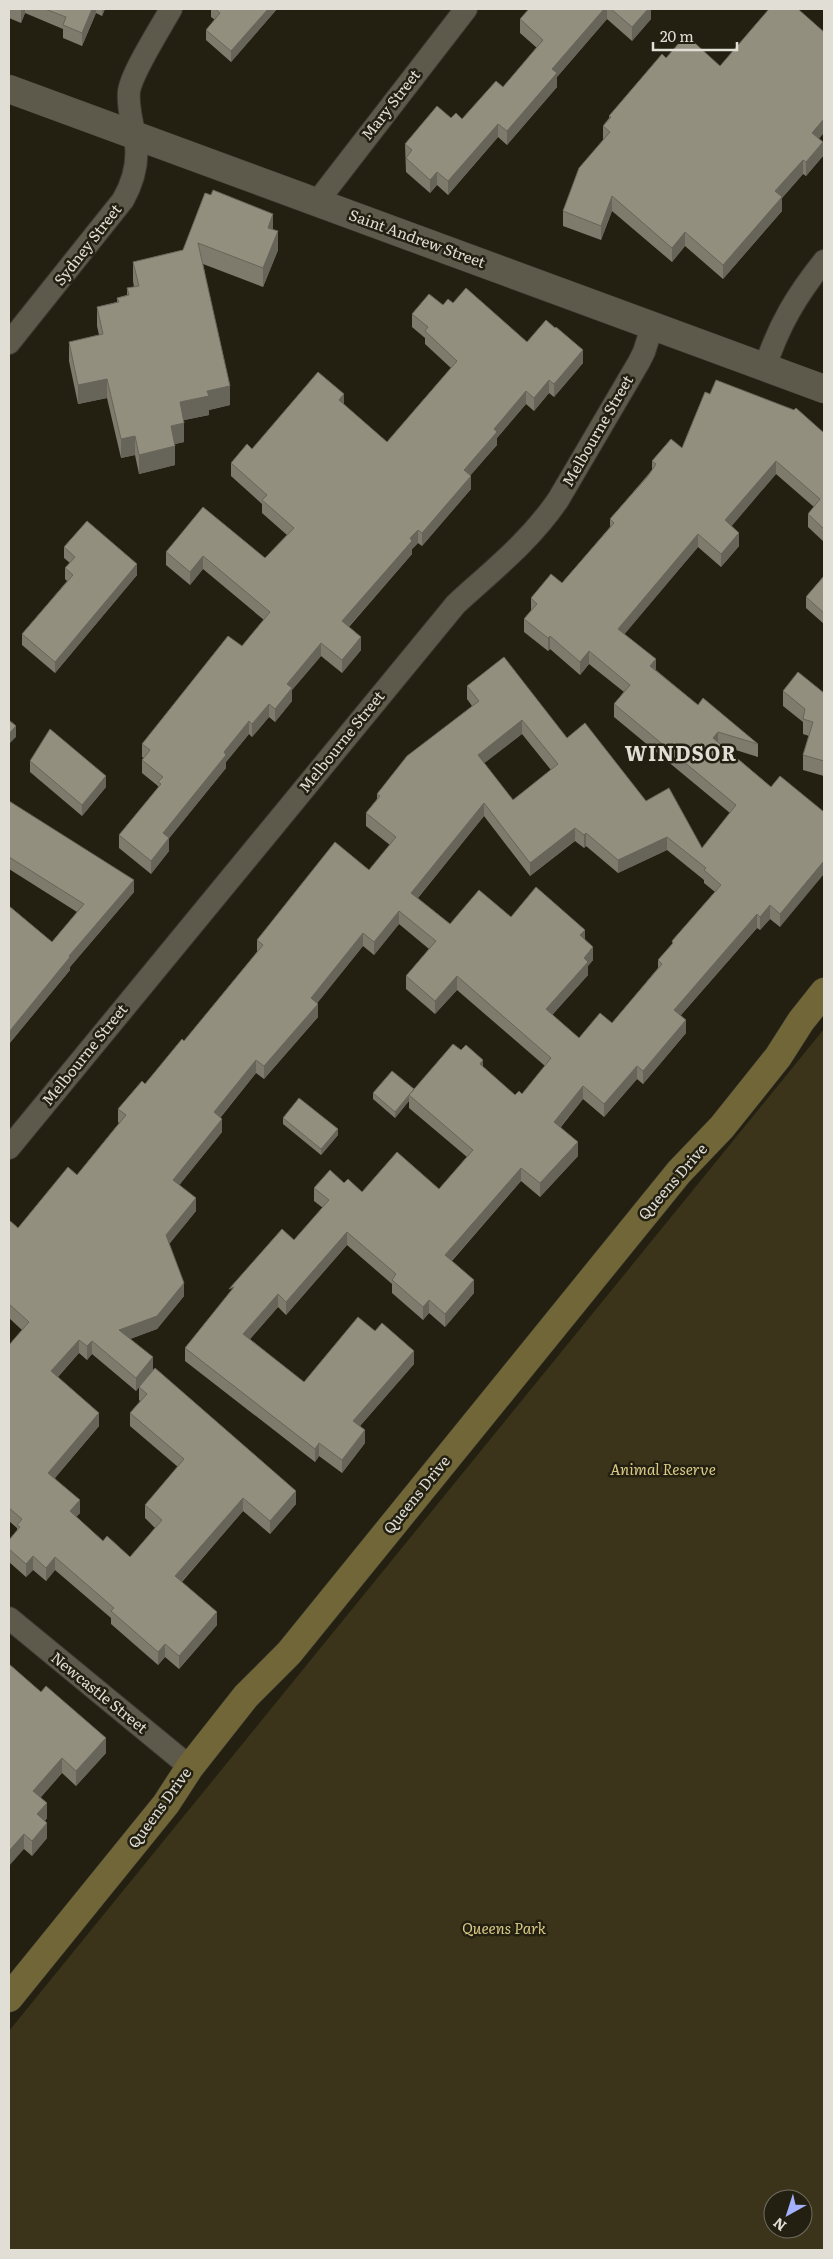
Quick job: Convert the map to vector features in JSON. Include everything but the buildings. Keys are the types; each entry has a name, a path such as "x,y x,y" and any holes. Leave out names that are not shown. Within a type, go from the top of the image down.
{"main road":[{"name":"Queens Drive","path":"9,1998 166,1804 190,1767 246,1696 289,1653 679,1172 722,1127 778,1057 824,992"}],"street":[{"name":"Sydney Street","path":"9,343 123,200 133,177 136,145 130,109 130,86 171,9"},
{"name":"Mary Street","path":"317,202 466,9"},
{"name":"Saint Andrew Street","path":"9,89 653,324 824,389"},
{"path":"765,367 774,339 788,312 800,292 824,261"},
{"name":"Melbourne Street","path":"9,1148 456,604 527,539 545,519 639,362 653,324"},
{"name":"Newcastle Street","path":"9,1618 190,1767"}],"green space":[{"name":"Queens Park","path":"824,1029 824,2250 9,2250 9,2031"}],"district":[{"name":"WINDSOR","path":"681,754"}],"park label":[{"name":"Animal Reserve","path":"663,1470"}]}
